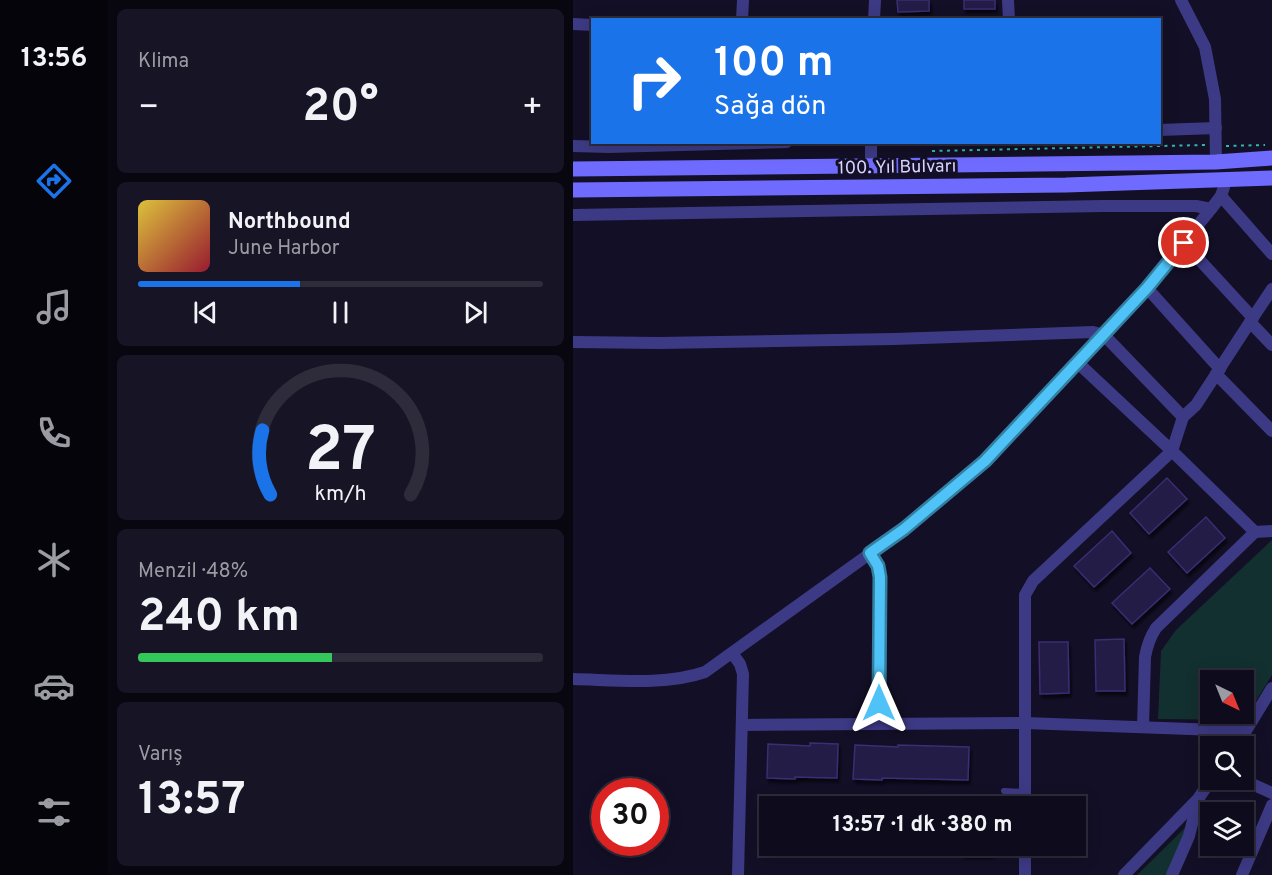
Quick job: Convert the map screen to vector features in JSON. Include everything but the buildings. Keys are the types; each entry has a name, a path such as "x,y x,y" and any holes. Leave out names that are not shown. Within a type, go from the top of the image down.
{"main road":[{"name":"100. Yıl Bulvarı","path":"573,169 1216,162 1272,158"},
{"path":"1216,162 1221,180"},
{"name":"100. Yıl Bulvarı","path":"573,190 1066,185 1272,178"}],"street":[{"path":"742,18 743,0"},
{"path":"875,0 875,18"},
{"path":"1008,0 1009,18"},
{"path":"1181,0 1205,47 1215,99 1216,162"},
{"path":"573,24 591,25"},
{"path":"1161,130 1216,128"},
{"path":"573,146 668,144"},
{"path":"871,144 871,166"},
{"path":"609,145 609,168"},
{"path":"573,680 656,681 681,679 705,672 904,529 985,461 1147,288 1221,196 1224,187 1221,180"},
{"path":"1221,196 1272,254"},
{"path":"573,215 1115,206 1196,206 1211,209"},
{"path":"1184,243 1272,345"},
{"path":"1147,288 1272,431"},
{"path":"1025,796 1025,595 1033,581 1172,451 1183,417 1196,405 1272,289"},
{"path":"573,342 659,343 894,339 1093,332 1104,334 1183,417"},
{"path":"1077,362 1255,532"},
{"path":"1143,727 1145,657 1152,634 1255,532 1272,531"},
{"path":"870,553 878,566 880,577 879,724"},
{"path":"732,653 740,664 743,674 738,875"},
{"path":"1242,736 1272,688"},
{"path":"742,725 1025,723 1245,730"},
{"path":"1254,785 1272,793"},
{"path":"1124,875 1205,790"},
{"path":"1172,875 1189,836 1198,799"},
{"path":"1242,875 1272,805"},
{"path":"1025,856 1025,875"}],"lane":[{"path":"1004,791 1025,792"}],"path":[{"path":"1227,146 1272,144"},
{"path":"926,151 1206,145"}],"green space":[{"path":"1272,540 1272,675 1254,704 1254,670 1200,670 1200,719 1158,719 1161,651 1176,630"},
{"path":"1187,826 1167,875 1137,875"}],"route":[{"path":"879,703 880,577 878,566 870,553 904,529 985,461 1147,288 1184,243"}]}
